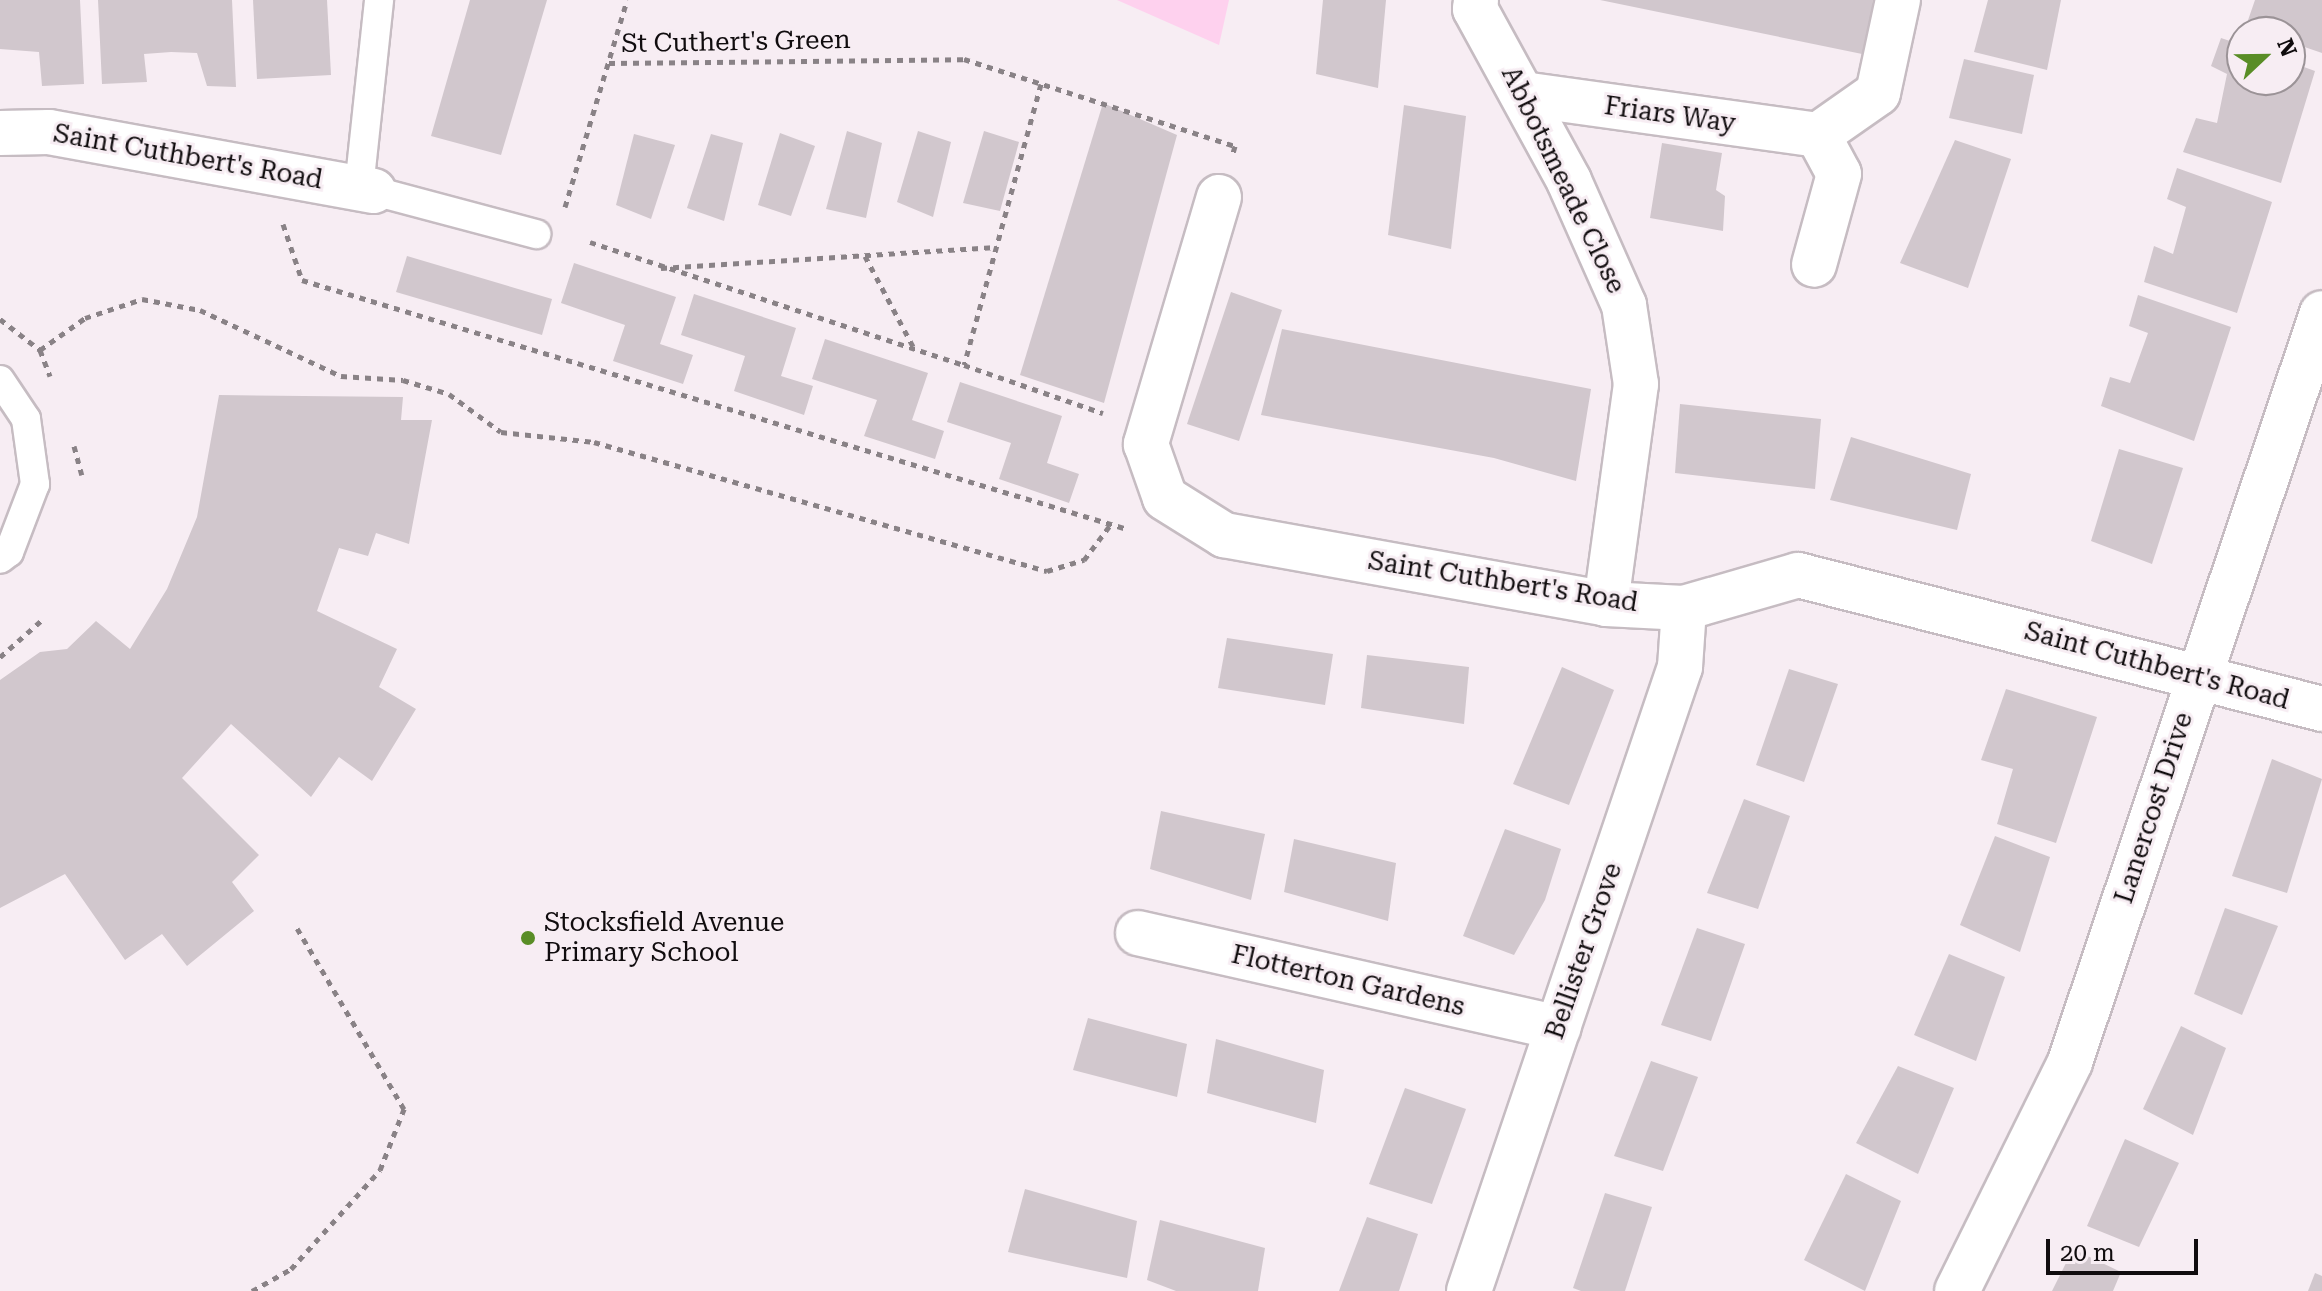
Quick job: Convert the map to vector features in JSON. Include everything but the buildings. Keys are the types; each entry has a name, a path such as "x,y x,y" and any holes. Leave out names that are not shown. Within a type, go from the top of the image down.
{"street":[{"name":"Abbotsmeade Close","path":"1476,0 1475,9 1523,94 1624,305 1636,384 1606,604"},
{"path":"1814,265 1839,174 1818,135 1878,93 1898,0"},
{"name":"Friars Way","path":"1523,94 1818,135"},
{"name":"Saint Cuthbert's Road","path":"0,133 49,132 264,168 366,190"},
{"path":"1148,437 1219,197"},
{"name":"Lanercost Drive","path":"1957,1291 2070,1062 2322,313"},
{"name":"Saint Cuthbert's Road","path":"1148,437 1165,498 1224,535 1606,604 1684,608 1798,575 2199,674 2322,709"},
{"name":"Bellister Grove","path":"1469,1291 1680,667 1684,608"},
{"name":"Flotterton Gardens","path":"1138,933 1558,1028"}],"lane":[{"path":"379,0 366,190 548,229"},
{"path":"0,380 26,419 35,484 9,552 0,559"}],"path":[{"path":"609,63 627,0"},
{"name":"St Cuthert's Green","path":"548,229 609,63 964,59 1235,146 1219,197"},
{"path":"964,365 1041,84"},
{"path":"264,168 302,280 1136,532"},
{"path":"590,242 658,268 964,365 1148,437"},
{"path":"658,268 996,247"},
{"path":"865,256 915,350"},
{"path":"40,350 85,318 142,299 200,310 341,376 403,380 449,394 501,432 594,442 1047,571 1084,560 1111,524"},
{"path":"0,657 42,620"},
{"path":"252,1291 291,1269 380,1170 404,1109 297,928"}],"shaded area":[{"path":"1117,0 1229,0 1219,45"}],"place":[{"name":"Stocksfield Avenue Primary School","path":"528,938"}]}
